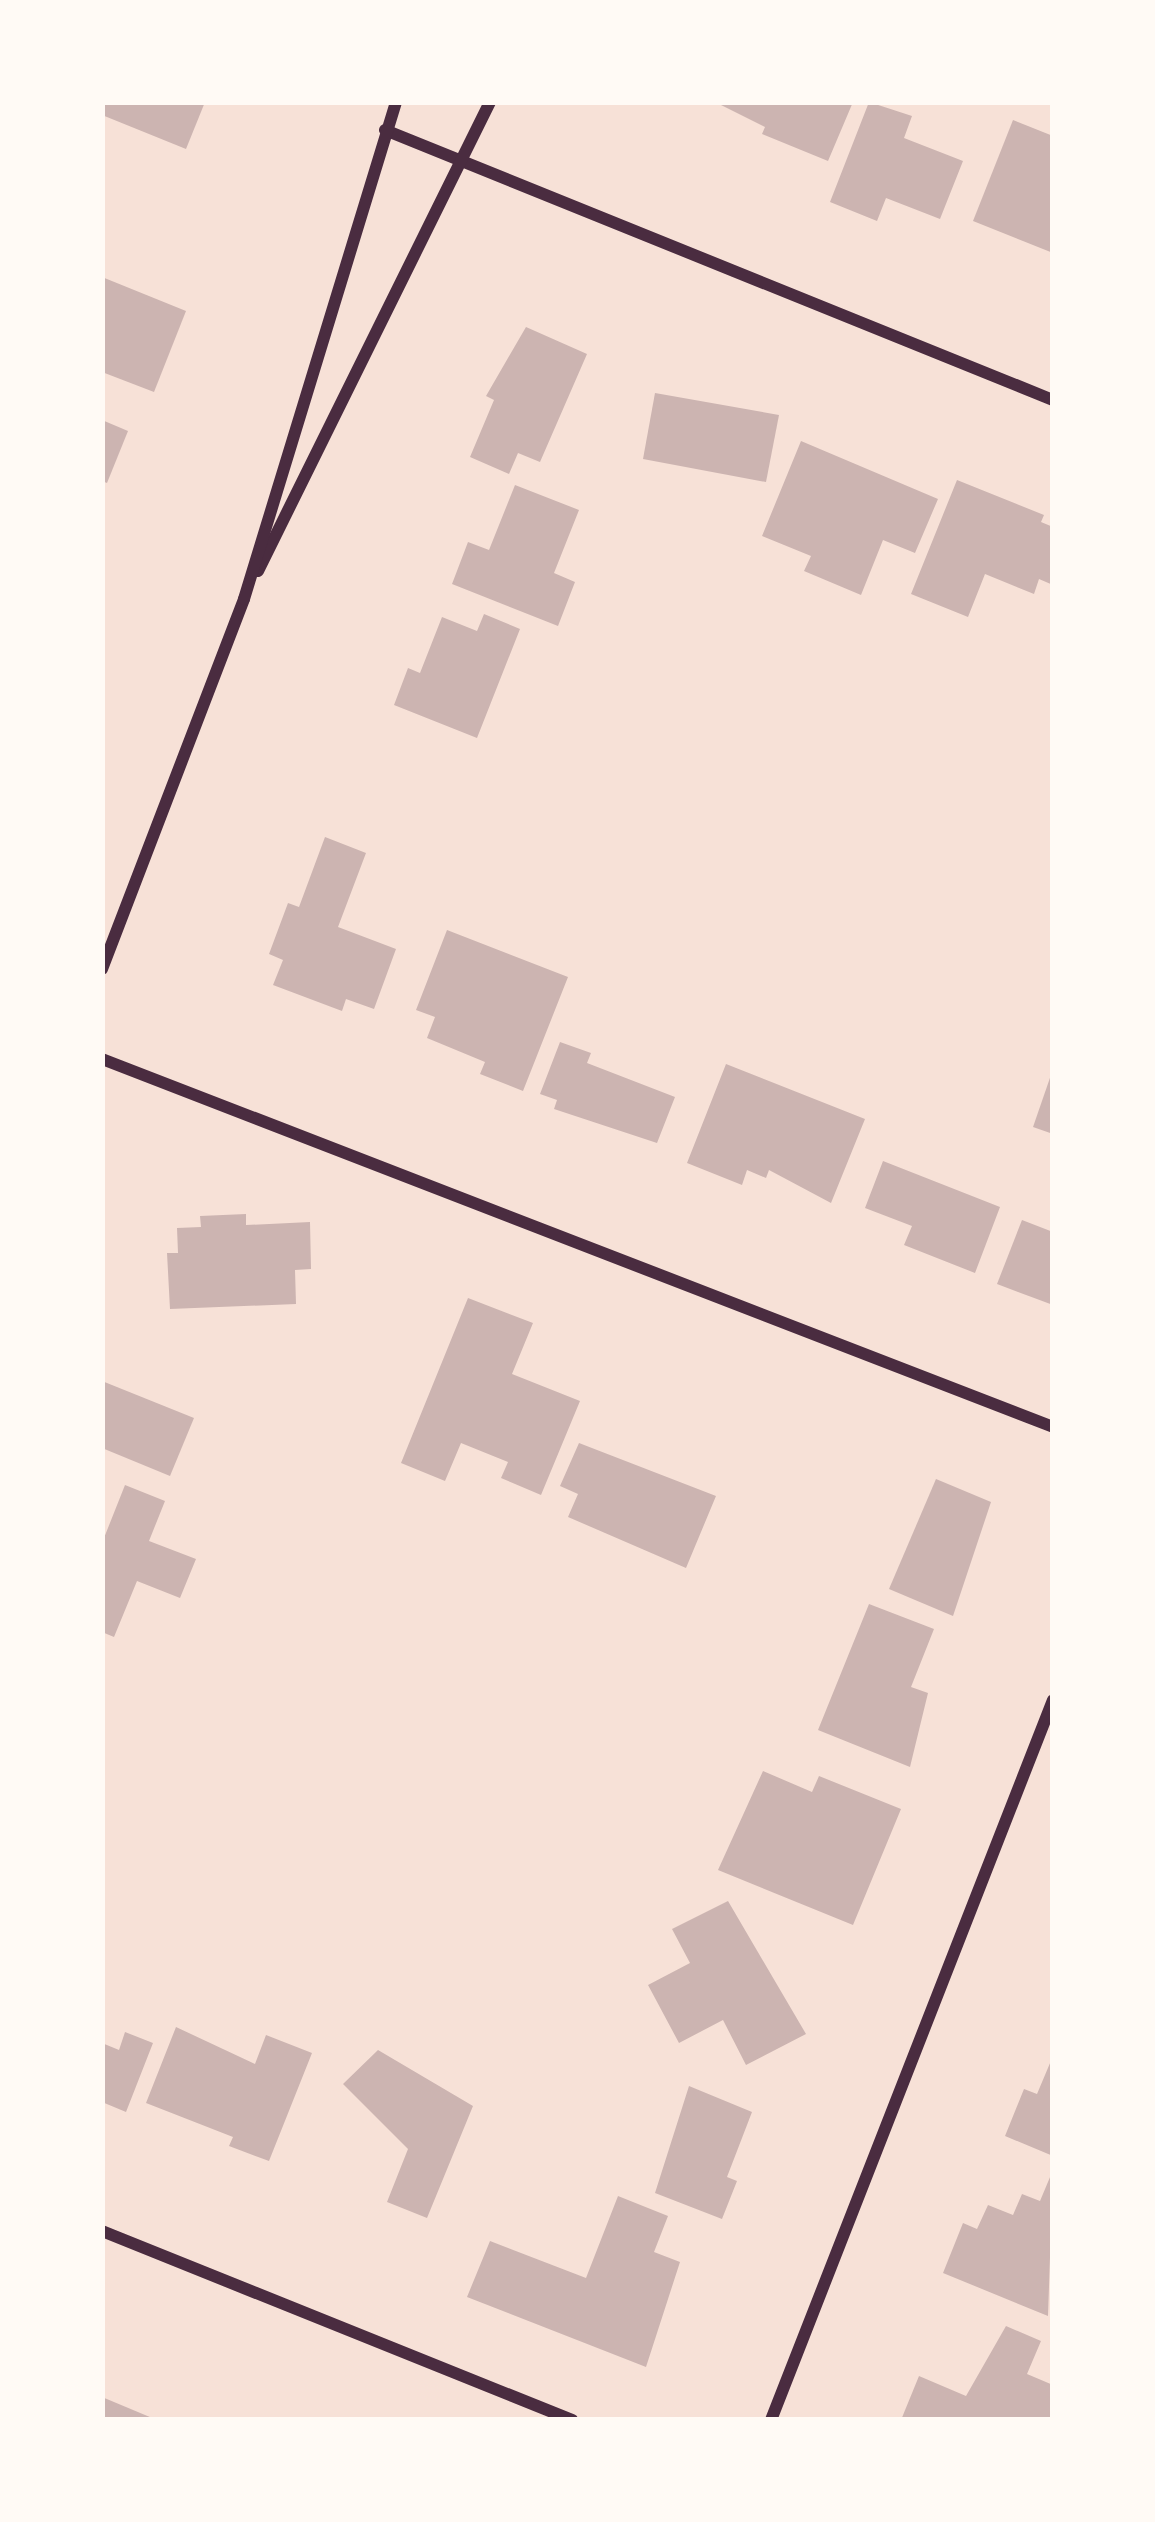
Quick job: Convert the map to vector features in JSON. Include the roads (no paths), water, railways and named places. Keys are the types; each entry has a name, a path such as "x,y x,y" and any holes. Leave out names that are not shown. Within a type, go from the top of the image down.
{"street":[{"path":"102,969 244,599 396,102"},
{"path":"244,599 466,162 490,102"},
{"path":"385,130 1053,400"},
{"path":"102,1059 1053,1427"},
{"path":"771,2420 1053,1700"},
{"path":"102,2231 572,2420"}]}
